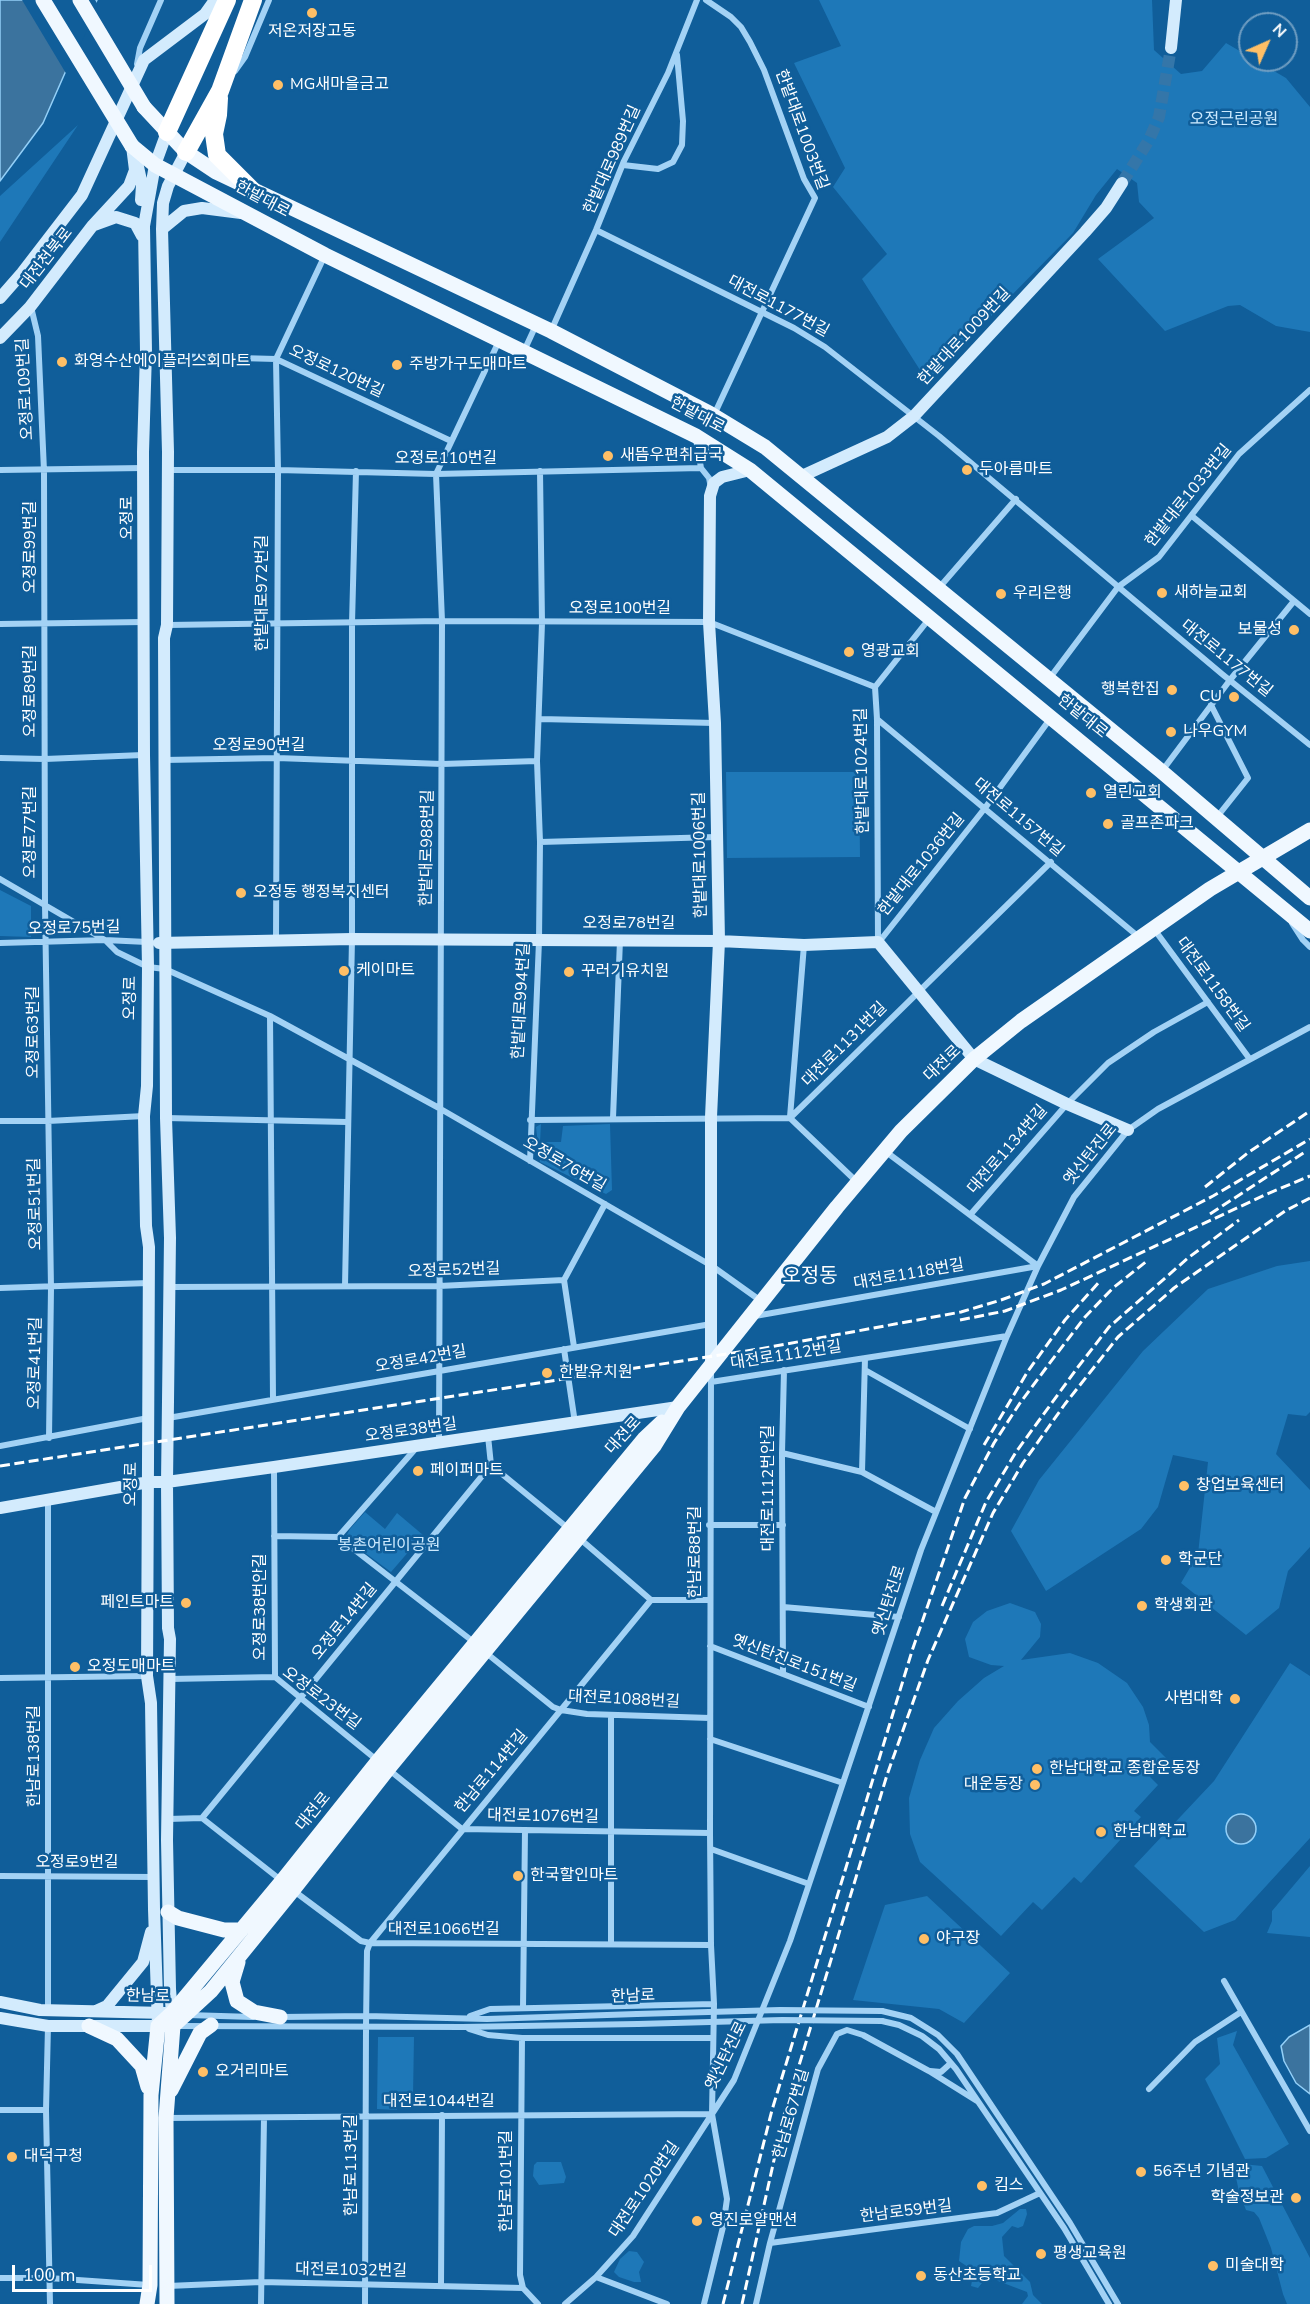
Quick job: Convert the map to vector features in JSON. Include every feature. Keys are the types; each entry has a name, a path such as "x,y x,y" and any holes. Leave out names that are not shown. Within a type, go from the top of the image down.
{"highway":[{"path":"167,132 227,0"},
{"path":"186,152 220,91 253,0"},
{"path":"220,91 214,134 218,154 252,190"}],"main road":[{"name":"한밭대로","path":"44,0 132,146 155,165 325,255 696,436 750,470 1310,931"},
{"name":"한밭대로","path":"80,0 144,107 186,152 252,190 551,331 714,416 765,447 1161,771 1310,898"},
{"path":"0,298 82,195 144,60 205,14 215,0"},
{"path":"1171,48 1176,0"},
{"name":"오정로","path":"167,132 155,165 144,226 144,755 148,942 147,1086 144,1116 146,1226 149,1247 147,1676 151,1703 154,1877 161,1916 169,2019"},
{"name":"대전천북로","path":"0,338 30,307 93,225 129,186 135,170 132,146"},
{"path":"132,146 142,185 141,205 144,226"},
{"name":"오정로","path":"161,1916 168,1819 167,1482 170,1287 166,1118 164,760 167,470 162,229 163,203 186,152"},
{"name":"한밭대로1009번길","path":"802,476 887,437 914,416 1107,208 1122,183"},
{"path":"162,229 184,212 202,208 245,213"},
{"path":"93,225 116,217 135,222 141,232 144,255"},
{"path":"711,489 714,483 722,477 750,470"},
{"name":"한밭대로1006번길","path":"711,489 709,622 715,723 719,941 711,1117 711,1374"},
{"name":"대전로","path":"169,2019 211,1991 240,1955 288,1886 383,1765 574,1533 644,1439 711,1374 762,1301 912,1119 974,1059 1021,1021 1210,889 1310,830"},
{"name":"오정로78번길","path":"165,942 440,939 719,941 804,945 878,942"},
{"path":"148,942 165,942"},
{"path":"878,942 974,1059 1067,1104 1128,1130"},
{"name":"오정로38번길","path":"0,1508 149,1482 167,1482 274,1467 678,1407"},
{"name":"대전로","path":"169,2019 242,1930 288,1886"},
{"path":"151,2095 142,2066 117,2039 91,2019 107,2006 143,1962 161,1916 224,1930 242,1930"},
{"path":"240,1955 232,1982 237,2001 254,2012 280,2017"},
{"name":"한남로","path":"0,2002 91,2019"},
{"name":"한남로","path":"0,2018 48,2026 91,2019 169,2019"},
{"path":"147,2304 150,2285 151,2095 169,2019"},
{"path":"167,2304 166,2118 169,2019"},
{"path":"167,2098 200,2033 211,2025"}],"street":[{"path":"134,79 140,48 161,0"},
{"path":"220,91 245,57 269,0"},
{"name":"한밭대로989번길","path":"551,331 623,165 677,52 697,0"},
{"name":"한밭대로1003번길","path":"706,0 731,17 741,27 750,42 764,70 804,179 814,198 714,416"},
{"path":"623,165 658,169 674,162 682,145 683,121 677,52"},
{"name":"대전로1177번길","path":"596,230 761,312 825,347 1016,499 1118,587 1310,745"},
{"name":"한밭대로972번길","path":"276,942 278,470 276,359 325,255"},
{"name":"오정로109번길","path":"30,307 38,336 44,471"},
{"path":"524,352 537,324"},
{"name":"한밭대로988번길","path":"440,1443 439,1108 442,621 436,474 500,341"},
{"name":"오정로120번길","path":"166,356 276,359 451,441"},
{"name":"한밭대로1033번길","path":"1048,680 1118,587 1159,557 1239,454 1310,390"},
{"path":"696,436 701,468 709,478 711,489"},
{"path":"0,470 144,468"},
{"name":"오정로110번길","path":"167,470 356,471 436,474 701,468"},
{"name":"오정로99번길","path":"44,471 45,624"},
{"path":"345,1286 352,939 352,623 356,471"},
{"name":"한밭대로994번길","path":"530,1161 540,842 537,762 542,623 540,471"},
{"path":"938,589 1016,499"},
{"path":"1192,516 1310,614"},
{"path":"1161,771 1294,601"},
{"name":"한밭대로1024번길","path":"878,942 877,719 874,687 930,618"},
{"name":"오정로100번길","path":"167,625 442,621 709,622 874,687"},
{"path":"0,624 145,622"},
{"name":"오정로89번길","path":"45,624 45,759"},
{"path":"1211,705 1248,778 1217,818"},
{"name":"한밭대로1036번길","path":"878,942 985,808 1051,717"},
{"path":"540,719 715,723"},
{"name":"대전로1157번길","path":"877,719 1140,938"},
{"name":"오정로89번길","path":"0,758 45,759 144,755"},
{"name":"오정로90번길","path":"164,760 277,758 442,764 537,762"},
{"name":"오정로77번길","path":"45,759 45,905"},
{"path":"540,842 716,837"},
{"path":"918,992 1051,862"},
{"name":"오정로77번길","path":"0,879 105,940 117,952 148,967"},
{"name":"오정로63번길","path":"45,905 48,1121"},
{"path":"1282,907 1310,947"},
{"name":"대전로1158번길","path":"1154,929 1249,1058"},
{"name":"오정로75번길","path":"0,943 105,940 148,942"},
{"path":"613,1119 620,940"},
{"name":"대전로1131번길","path":"790,1118 804,945"},
{"name":"오정로76번길","path":"148,967 165,969 270,1016 439,1108 605,1204 712,1266 762,1301"},
{"name":"대전로1131번길","path":"790,1118 918,992"},
{"name":"대전로1134번길","path":"970,1215 1067,1104 1108,1063 1154,1032 1208,1002"},
{"path":"270,1016 273,1399"},
{"name":"옛신탄진로","path":"704,2304 723,2227 727,2199 712,2114 734,2080 783,1960 936,1512 1007,1336 1038,1266 1074,1197 1128,1130 1158,1109 1310,1027"},
{"path":"0,1121 144,1116"},
{"path":"166,1118 347,1122"},
{"path":"530,1120 790,1118 858,1183"},
{"name":"오정로51번길","path":"48,1121 51,1287"},
{"name":"대전로1134번길","path":"884,1151 1038,1266"},
{"path":"574,1347 564,1280 605,1204"},
{"name":"대전로1118번길","path":"750,1317 1038,1266"},
{"name":"오정로52번길","path":"170,1287 439,1286 564,1280"},
{"path":"0,1288 149,1283"},
{"name":"오정로41번길","path":"48,1438 51,1287"},
{"name":"오정로42번길","path":"168,1418 711,1324"},
{"name":"대전로1112번길","path":"711,1374 784,1370 1007,1336"},
{"path":"564,1349 575,1423"},
{"name":"대전로1112번길","path":"862,1472 865,1358"},
{"name":"대전로1112번안길","path":"783,1674 784,1370"},
{"path":"865,1370 970,1429"},
{"name":"한남로88번길","path":"711,1374 709,1525 711,1945 714,2004 712,2114"},
{"path":"0,1446 148,1418"},
{"path":"488,1436 491,1465 651,1600 710,1600"},
{"path":"338,1537 417,1446"},
{"path":"782,1453 862,1472 936,1512"},
{"name":"오정로14번길","path":"202,1818 491,1465"},
{"name":"오정로38번안길","path":"274,1467 275,1677"},
{"name":"한남로138번길","path":"48,1501 48,2010"},
{"path":"709,1525 783,1525"},
{"name":"오정로38번안길","path":"274,1536 338,1537"},
{"name":"대전로1088번길","path":"338,1537 561,1710 710,1718"},
{"name":"한남로114번길","path":"370,1943 651,1600"},
{"path":"783,1607 899,1617"},
{"name":"옛신탄진로151번길","path":"710,1646 869,1707"},
{"path":"0,1678 147,1676"},
{"name":"오정로23번길","path":"169,1679 275,1677 383,1765"},
{"name":"대전로1076번길","path":"610,1714 611,1831"},
{"path":"710,1739 843,1784"},
{"path":"383,1765 462,1829"},
{"path":"168,1819 202,1818 288,1886"},
{"name":"대전로1076번길","path":"462,1829 710,1833"},
{"path":"523,2008 525,1830"},
{"path":"611,1831 611,1944"},
{"path":"711,1849 810,1884"},
{"name":"오정로9번길","path":"0,1876 154,1877"},
{"name":"대전로1066번길","path":"288,1886 361,1941 370,1943 711,1945"},
{"path":"366,2026 367,1951 370,1943"},
{"path":"1224,1981 1310,2131"},
{"path":"463,2019 490,2009 714,2004"},
{"name":"한남로","path":"169,2019 366,2016 463,2019 780,2010 882,2011 911,2018 938,2035 957,2054 1070,2223 1118,2304"},
{"path":"1149,2089 1195,2042 1241,2012"},
{"name":"한남로","path":"169,2019 211,2025 462,2027 793,2020 882,2021 899,2025 922,2036 939,2049 951,2063 1064,2228 1109,2304"},
{"path":"48,2026 46,2110 50,2304"},
{"name":"한남로113번길","path":"365,2304 366,2026"},
{"path":"462,2027 488,2035 522,2038 713,2038"},
{"name":"한남로67번길","path":"756,2304 770,2243 818,2069 837,2034 847,2030 862,2035 929,2071"},
{"name":"한남로101번길","path":"522,2038 520,2275 523,2289"},
{"path":"929,2071 941,2072 951,2063"},
{"path":"929,2071 977,2102"},
{"path":"0,2110 46,2110"},
{"name":"대전로1044번길","path":"166,2118 712,2114"},
{"name":"대전로1020번길","path":"565,2304 596,2277 633,2236 712,2114"},
{"path":"441,2115 441,2286"},
{"path":"261,2304 264,2118"},
{"name":"한남로59번길","path":"770,2243 998,2213 1040,2193"},
{"path":"596,2277 667,2304"},
{"path":"0,2278 50,2278 150,2285"},
{"name":"대전로1032번길","path":"168,2286 261,2283 523,2289"},
{"path":"523,2289 537,2304"}],"green space":[{"name":"오정근린공원","path":"819,0 1152,0 1154,50 1181,74 1202,71 1226,43 1238,50 1238,72 1276,72 1286,78 1310,107 1310,332 1276,326 1240,305 1228,306 1165,331 1098,259 1154,218 1139,202 1137,183 1117,169 1096,195 1073,233 927,381 862,279 887,254 833,187 845,168 794,63 841,46"},
{"path":"78,125 0,242 0,196"},
{"path":"726,772 859,772 860,857 727,858"},
{"path":"0,890 31,906 31,937 0,936"},
{"path":"541,1124 540,1142 561,1142 563,1126 610,1124 612,1190 606,1194 540,1162 536,1127"},
{"path":"1310,1261 1310,1412 1306,1416 1288,1414 1276,1454 1310,1490 1310,1547 1288,1571 1279,1608 1246,1635 1181,1583 1198,1554 1208,1462 1173,1455 1158,1507 1141,1529 1046,1591 1011,1531 1039,1480 1143,1351 1208,1289 1277,1266"},
{"name":"봉촌어린이공원","path":"365,1512 385,1529 397,1513 423,1535 391,1572 345,1538"},
{"name":"한남대학교 종합운동장","path":"1010,1603 1035,1612 1041,1624 1040,1637 1021,1660 1070,1653 1098,1663 1127,1683 1143,1707 1149,1725 1150,1742 1166,1758 1150,1777 1158,1785 1134,1811 1141,1817 1081,1883 1074,1877 1042,1910 1033,1902 1001,1936 920,1862 910,1834 909,1798 920,1760 934,1728 958,1701 984,1678 1004,1666 991,1665 969,1657 965,1639 973,1622 987,1611"},
{"path":"1290,1663 1310,1676 1310,1838 1235,1920 1204,1932 1134,1866 1214,1781"},
{"path":"1310,1866 1310,1937 1267,1933 1272,1921 1272,1911"},
{"name":"야구장","path":"927,1896 1010,1973 964,2023 939,2009 853,2000 885,1905"},
{"path":"1237,2031 1233,2045 1289,2144 1266,2158 1245,2159 1205,2079 1220,2064 1217,2038"},
{"path":"378,2037 414,2037 413,2096 398,2096 397,2110 377,2109"},
{"path":"537,2162 561,2162 566,2177 564,2183 539,2185 533,2176 534,2165"},
{"path":"1233,2163 1262,2166 1310,2258 1310,2304 1287,2304 1271,2248 1259,2218 1254,2212 1246,2210 1239,2192"},
{"path":"1020,2209 1026,2209 1027,2214 1023,2226 1018,2228 1012,2226 1002,2237 1004,2256 1030,2282 1033,2295 1042,2304 1022,2304 1028,2296 1027,2292 998,2281 990,2273 978,2288 971,2286 974,2271 959,2261 961,2242 968,2229 974,2226 992,2226 1003,2223"},
{"path":"629,2251 637,2252 644,2262 639,2272 641,2282 619,2277 614,2272 620,2259"}],"shaded area":[{"path":"0,0 97,0 43,123 0,181"},
{"path":"1241,1814 1252,1818 1256,1829 1252,1840 1241,1844 1230,1840 1226,1829 1230,1818"},
{"path":"1310,2025 1310,2094 1296,2083 1284,2061 1281,2046 1289,2037"}],"pier":[{"path":"22,0 95,0 98,5 67,75"}],"tunnel":[{"path":"1122,183 1149,140 1159,117 1171,48"}],"railway":[{"path":"1205,1187 1249,1152 1310,1111"},
{"path":"0,1466 759,1349 961,1312 1044,1284 1213,1196 1310,1139"},
{"path":"1210,1214 1305,1152"},
{"path":"960,1320 1005,1311 1061,1290 1310,1176"},
{"path":"742,2304 784,2115 887,1775 928,1660 993,1513 1023,1463 1065,1404 1118,1337 1174,1288 1285,1211 1310,1198"},
{"path":"942,1606 986,1502 1016,1452 1078,1367 1109,1327 1188,1258 1239,1220"},
{"path":"723,2304 772,2110 912,1651 965,1498 994,1443 1020,1403 1085,1317 1113,1288 1147,1261"},
{"path":"984,1445 1028,1371 1065,1320 1100,1281"}],"place":[{"name":"저온저장고동","path":"312,13"},
{"name":"MG새마을금고","path":"278,85"},
{"name":"화영수산에이플러스회마트","path":"62,362"},
{"name":"주방가구도매마트","path":"397,365"},
{"name":"새뜸우편취급국","path":"608,456"},
{"name":"두아름마트","path":"967,470"},
{"name":"새하늘교회","path":"1162,593"},
{"name":"우리은행","path":"1001,594"},
{"name":"보물성","path":"1294,630"},
{"name":"영광교회","path":"849,652"},
{"name":"행복한집","path":"1172,690"},
{"name":"CU","path":"1234,697"},
{"name":"나우GYM","path":"1171,732"},
{"name":"열린교회","path":"1091,793"},
{"name":"골프존파크","path":"1108,824"},
{"name":"오정동 행정복지센터","path":"241,893"},
{"name":"케이마트","path":"344,971"},
{"name":"꾸러기유치원","path":"569,972"},
{"name":"한밭유치원","path":"547,1373"},
{"name":"페이퍼마트","path":"418,1471"},
{"name":"창업보육센터","path":"1184,1486"},
{"name":"학군단","path":"1166,1560"},
{"name":"페인트마트","path":"186,1603"},
{"name":"학생회관","path":"1142,1606"},
{"name":"오정도매마트","path":"75,1667"},
{"name":"사범대학","path":"1235,1699"},
{"name":"한남대학교 종합운동장","path":"1037,1769"},
{"name":"대운동장","path":"1035,1785"},
{"name":"한남대학교","path":"1101,1832"},
{"name":"한국할인마트","path":"518,1876"},
{"name":"야구장","path":"924,1939"},
{"name":"오거리마트","path":"203,2072"},
{"name":"대덕구청","path":"12,2157"},
{"name":"56주년 기념관","path":"1141,2172"},
{"name":"킴스","path":"982,2186"},
{"name":"학술정보관","path":"1296,2198"},
{"name":"영진로얄맨션","path":"697,2221"},
{"name":"평생교육원","path":"1041,2254"},
{"name":"미술대학","path":"1213,2266"},
{"name":"동산초등학교","path":"921,2276"}],"district":[{"name":"오정동","path":"810,1277"}]}
